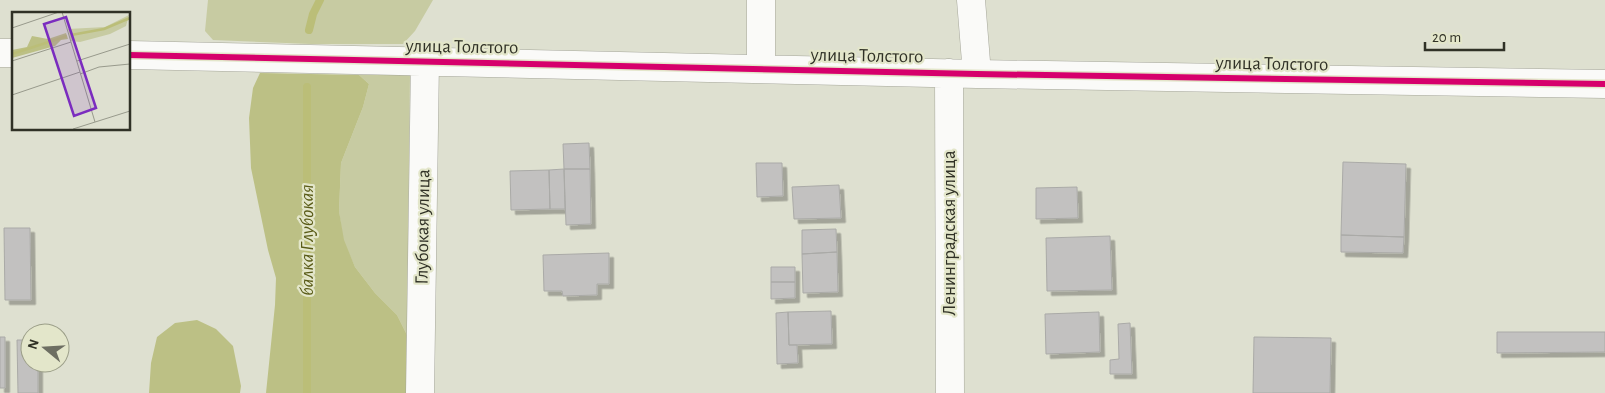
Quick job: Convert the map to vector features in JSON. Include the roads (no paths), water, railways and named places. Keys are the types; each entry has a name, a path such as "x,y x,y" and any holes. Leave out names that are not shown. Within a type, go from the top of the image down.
{"street":[{"path":"761,0 761,69"},
{"path":"971,0 977,74"},
{"name":"улица Толстого","path":"130,55 977,74 1605,84"},
{"name":"Глубокая улица","path":"420,393 426,61"},
{"name":"Ленинградская улица","path":"948,73 950,393"}],"waterway":[{"name":"балка Глубокая","path":"309,30 313,14 320,0"},
{"name":"балка Глубокая","path":"307,87 307,393"}]}
